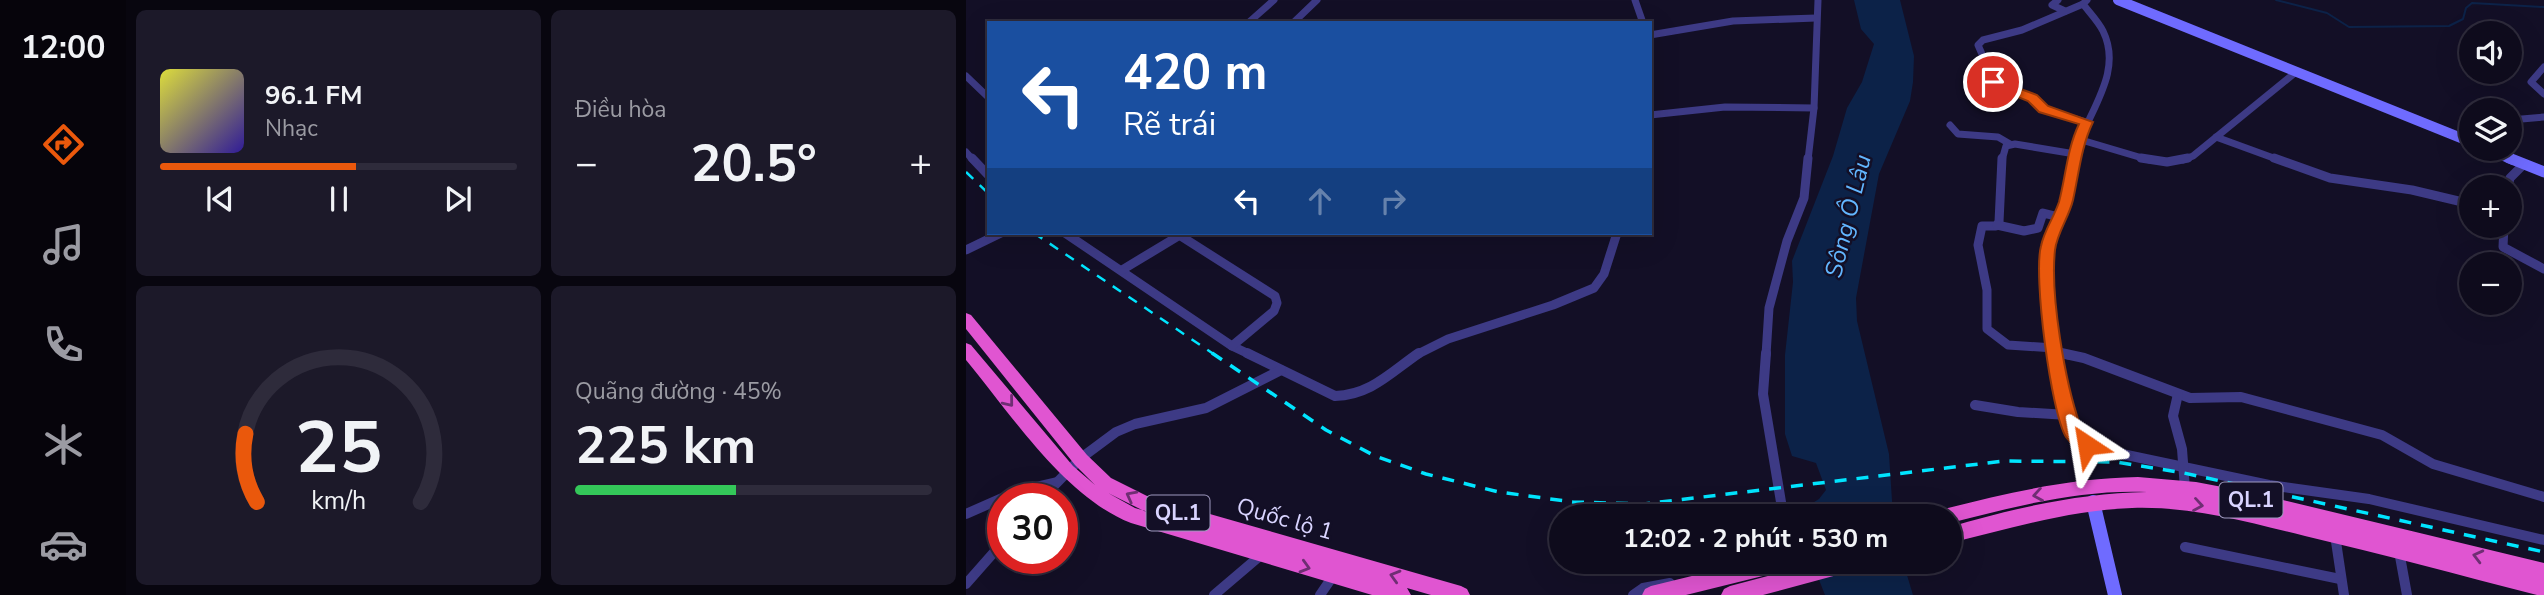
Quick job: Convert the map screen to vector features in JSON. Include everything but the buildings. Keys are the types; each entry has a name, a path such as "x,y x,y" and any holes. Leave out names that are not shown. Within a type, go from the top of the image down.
{"highway":[{"name":"Quốc lộ 1","path":"966,319 1068,471 1105,482 1144,503 1461,595"},
{"name":"Quốc lộ 1","path":"966,349 1068,471 1094,494 1131,515 1333,576 1363,590 1402,595"},
{"name":"QL.1","path":"1962,513 2063,490 2111,485 2185,489 2335,535 2399,551 2423,551 2544,572"},
{"name":"QL.1","path":"1962,531 2028,512 2093,502 2163,500 2241,505 2423,551 2544,588"},
{"path":"1730,595 1769,574"},
{"path":"1651,595 1779,574"}],"main road":[{"path":"2119,0 2459,137"},
{"path":"2517,161 2544,172"},
{"path":"2093,502 2115,595"}],"street":[{"path":"1250,21 1274,0"},
{"path":"1295,21 1317,0"},
{"path":"1635,0 1642,21"},
{"path":"1781,504 1763,394 1769,308 1787,241 1804,198 1814,108 1818,0"},
{"path":"2058,0 2052,5 2065,10"},
{"path":"2086,122 2044,109 2032,98 1995,84 1978,46 1983,40 2029,29 2085,2 2103,31 2111,60 2101,95 2078,139 2072,177 2046,256 2054,350 2073,433 2087,445 2269,485 2404,507 2544,540"},
{"path":"1652,35 1683,27 1767,19 1816,18"},
{"path":"2544,66 2531,82 2544,94"},
{"path":"2078,139 2174,163 2193,156 2296,72"},
{"path":"966,76 987,96"},
{"path":"1652,115 1725,107 1814,108"},
{"path":"2522,119 2544,117"},
{"path":"1950,125 1958,134 1998,137 2010,144 2075,154"},
{"path":"2216,137 2330,178 2412,190 2459,201"},
{"path":"1997,225 2002,154 2010,144"},
{"path":"966,152 987,174"},
{"path":"2513,175 2524,164"},
{"path":"2059,217 2043,213 2038,228 2030,231 1997,225 1982,226 1978,239 1979,256 1987,290 1987,329 1994,337 2008,345 2054,350 2084,358 2190,398 2241,397 2382,435 2433,464 2466,476 2544,496"},
{"path":"966,250 996,235"},
{"path":"1068,235 1232,346 1335,396 1345,397 1364,393 1431,346 1594,288 1604,274 1616,235"},
{"path":"1122,270 1176,235"},
{"path":"1180,235 1275,296 1277,303 1274,311 1232,346"},
{"path":"2503,238 2503,247 2544,269"},
{"path":"1056,483 1123,429 1205,408 1237,395 1281,370"},
{"path":"2178,394 2173,404 2172,419 2181,442 2185,489"},
{"path":"1975,405 2018,412 2068,415"},
{"path":"966,514 1068,471"},
{"path":"2335,535 2344,595"},
{"path":"2185,547 2340,579"},
{"path":"2399,551 2407,595"},
{"path":"1214,595 1261,555"},
{"path":"966,584 987,560"},
{"path":"1633,595 1643,587 1674,583 1701,574"},
{"path":"1320,595 1333,576"}],"water":[{"name":"Sông Ô Lâu","path":"1854,0 1900,0 1914,56 1910,101 1879,174 1856,298 1857,321 1889,454 1892,504 1811,504 1826,490 1816,463 1792,456 1785,434 1785,355 1793,282 1792,261 1833,156 1847,108 1862,82 1874,44 1861,29"},
{"path":"1817,574 1907,574 1913,595 1825,595"}],"waterway":[{"path":"2276,0 2327,13 2349,27 2449,26 2463,19 2466,8 2472,3 2544,7"}],"railway":[{"path":"966,172 987,192"},
{"path":"1037,235 1215,355"},
{"path":"1212,353 1326,430 1375,456 1426,474 1499,492 1573,502 1644,504 2004,461 2116,462 2184,473 2544,552"}],"route":[{"path":"1993,82 2032,98 2044,109 2086,122 2078,139 2066,203 2048,247 2046,270 2054,352 2061,386 2073,433 2087,445"}]}
